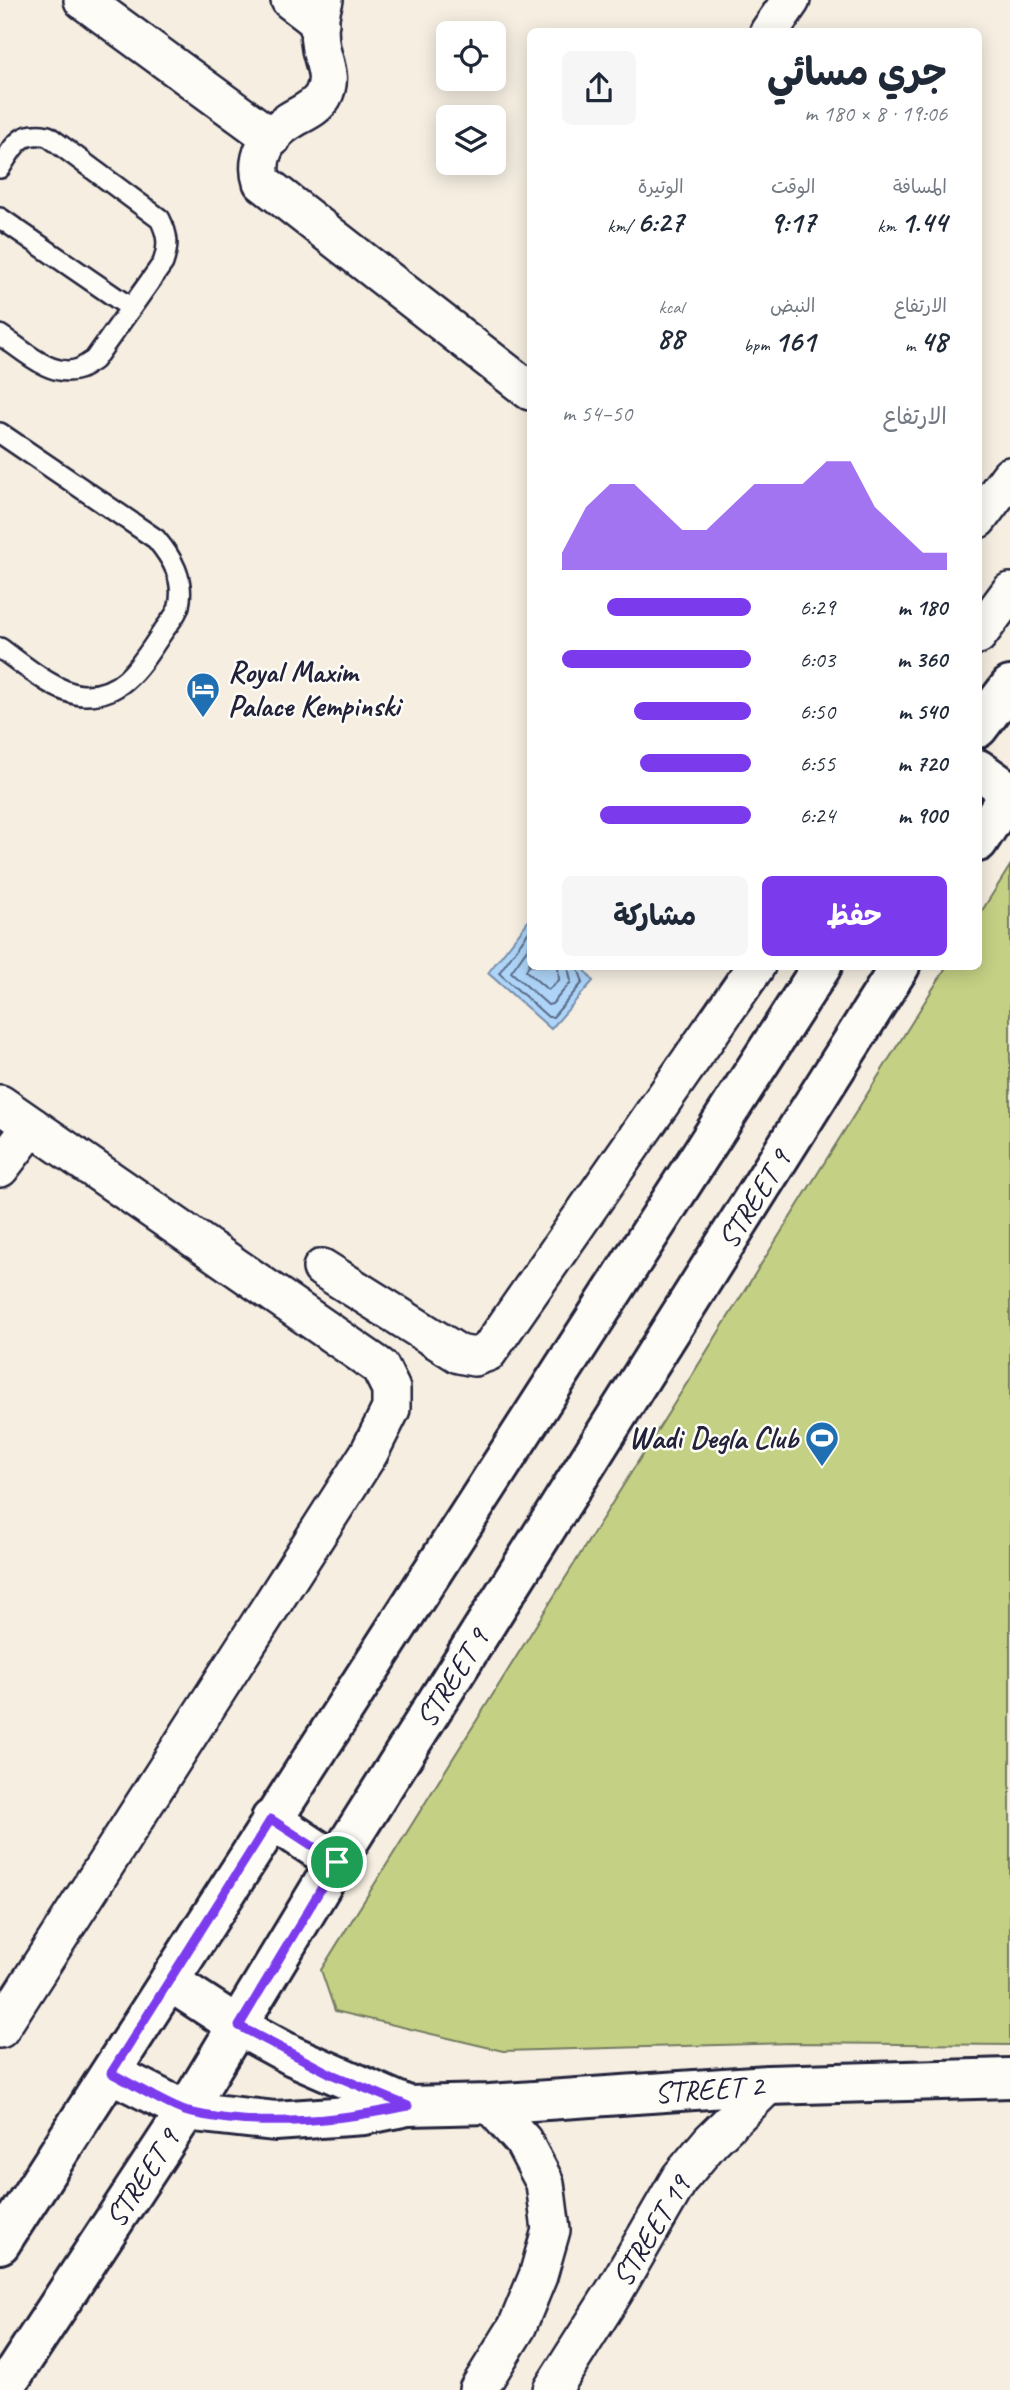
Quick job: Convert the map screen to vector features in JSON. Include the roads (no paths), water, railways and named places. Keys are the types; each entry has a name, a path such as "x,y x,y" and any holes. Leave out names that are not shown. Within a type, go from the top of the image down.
{"street":[{"path":"83,0 272,138"},
{"path":"290,0 322,11 321,47 328,72 327,86 322,98 313,108 290,121 272,138 259,160 258,171 262,182 269,190 526,380"},
{"path":"772,28 791,0"},
{"path":"982,514 1010,476"},
{"path":"982,630 1010,592"},
{"path":"982,723 1010,686"},
{"path":"982,772 1010,792 982,836"},
{"path":"323,1268 459,1354 474,1357 488,1352 753,970"},
{"path":"0,2244 819,970"},
{"name":"STREET 9","path":"3,2390 186,2111 337,1862 897,970"},
{"path":"0,1104 380,1367 391,1389 391,1409 369,1453 0,2029"},
{"path":"0,1168 32,1126"},
{"path":"271,1819 337,1862"},
{"name":"STREET 2","path":"169,1981 239,2026 331,2074 408,2106"},
{"name":"STREET 2","path":"111,2073 186,2111 275,2121 364,2115 408,2106 490,2105 768,2085 1010,2078"},
{"name":"STREET 19","path":"552,2390 614,2292 680,2178 711,2141 768,2085"},
{"path":"478,2390 517,2327 538,2276 551,2230 545,2183 523,2141 490,2105"}],"lane":[{"path":"0,168 18,141 27,135 48,136 160,219 167,233 168,248 163,263 94,360 79,369 62,371 46,365 0,334"},
{"path":"0,219 131,308"},
{"path":"0,433 156,538 172,558 180,583 179,608 132,677 109,692 81,696 56,686 0,648"}],"water":[{"path":"527,923 527,970 585,970 593,981 551,1029 488,973"}],"place":[{"name":"Royal Maxim Palace Kempinski","path":"203,719"},
{"name":"Wadi Degla Club","path":"822,1468"}]}
